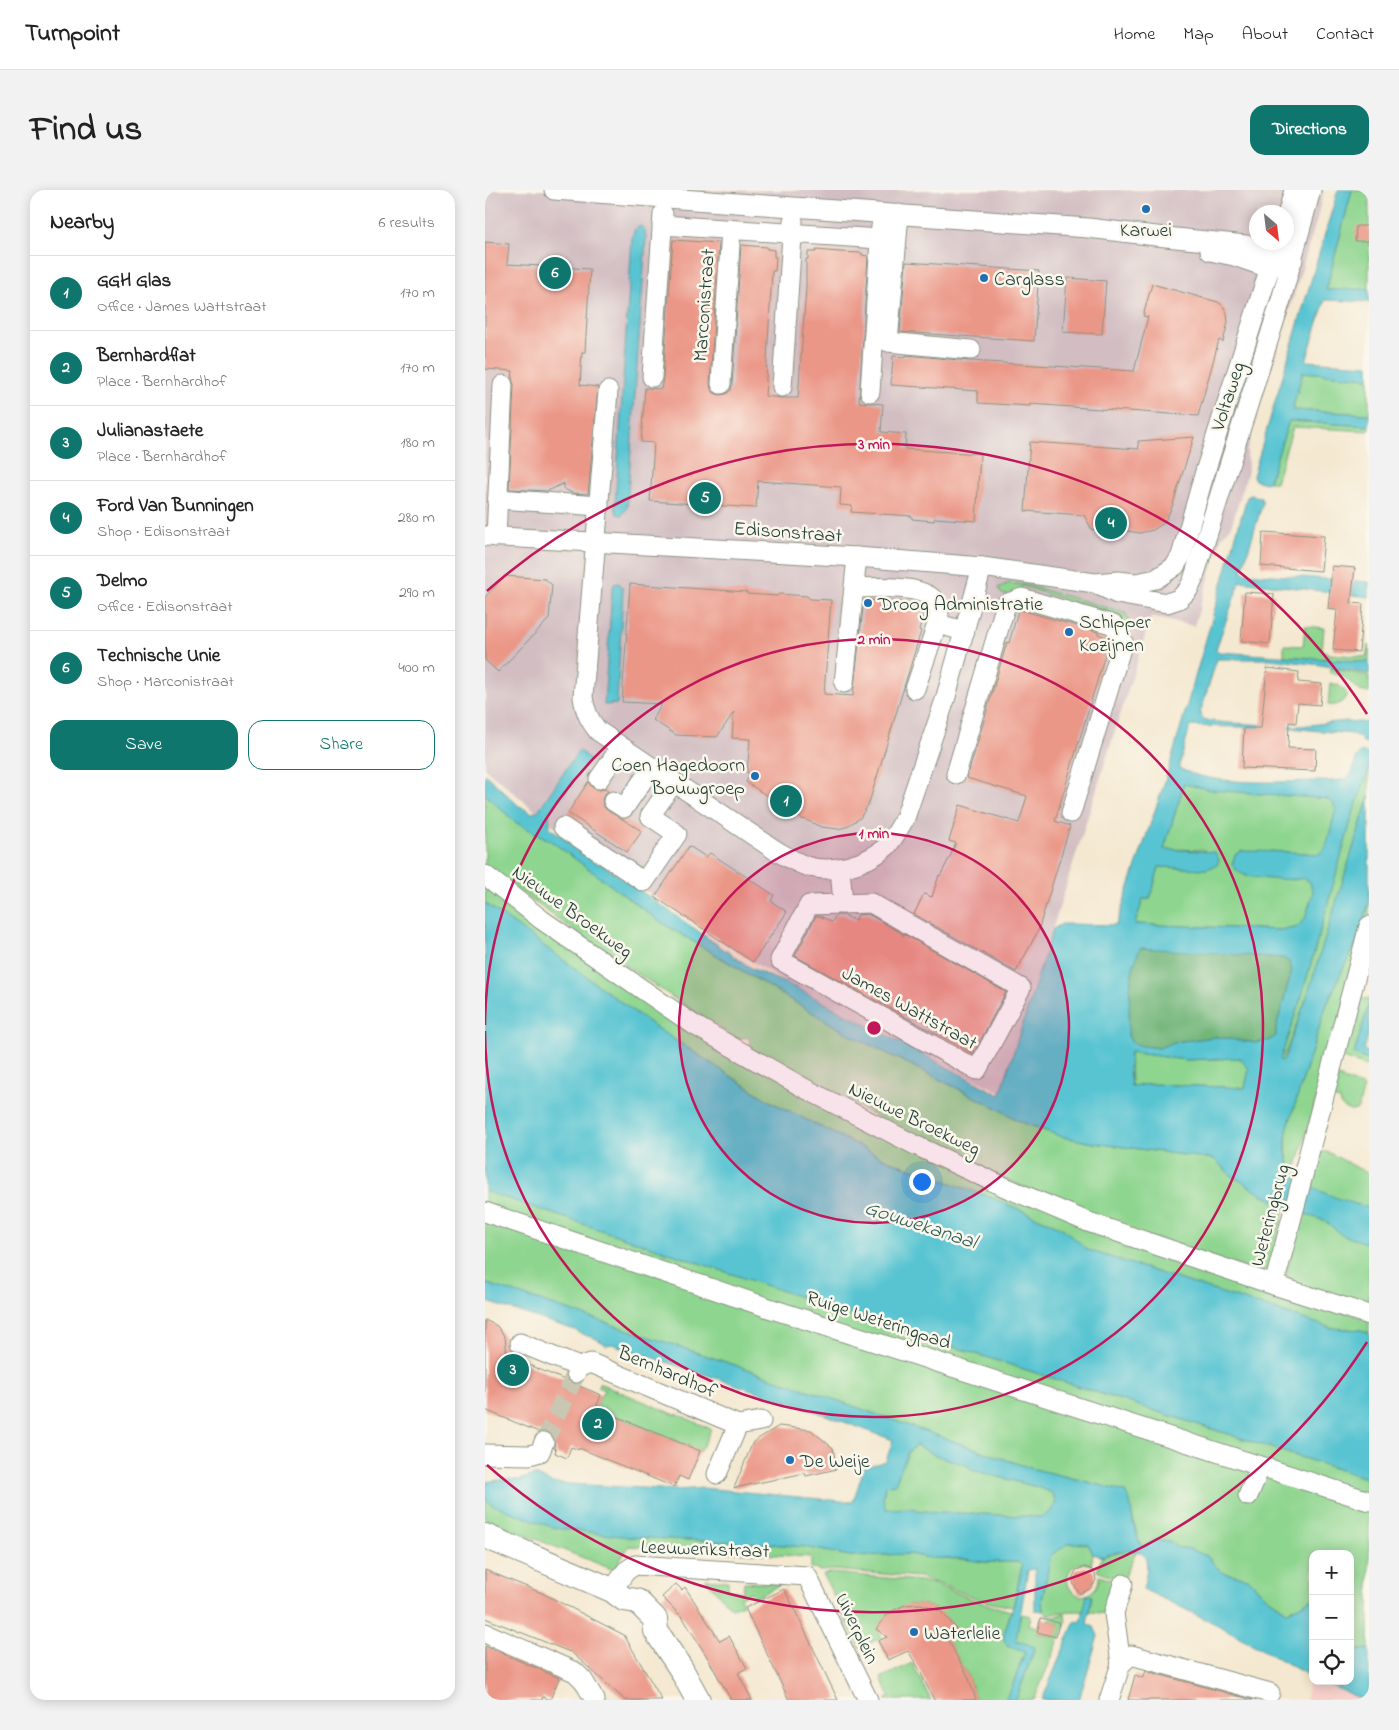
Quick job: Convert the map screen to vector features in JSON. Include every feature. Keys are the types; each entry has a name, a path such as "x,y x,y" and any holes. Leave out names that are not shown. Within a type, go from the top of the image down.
{"main road":[{"path":"485,1536 618,1595 645,1627 656,1632 681,1669 698,1700"}],"street":[{"path":"555,190 1088,228 1156,236 1249,243"},
{"path":"1290,205 1294,190"},
{"name":"Voltaweg","path":"1167,603 1179,599 1188,590 1193,580 1293,260 1311,190"},
{"path":"653,377 664,198"},
{"path":"782,387 793,207"},
{"path":"870,392 880,239 890,214"},
{"path":"890,214 888,342 971,350"},
{"name":"Marconistraat","path":"662,225 880,239"},
{"name":"Marconistraat","path":"721,384 731,230"},
{"path":"1156,236 1173,243 1234,256 1269,268 1293,260 1282,250"},
{"name":"Voltaweg","path":"1165,574 1175,566 1181,556 1204,475 1275,250"},
{"name":"Edisonstraat","path":"503,385 498,499 490,536 857,557 982,567 1095,583 1118,581 1137,583 1156,579 1165,574"},
{"path":"608,390 583,697 585,711 591,723 598,731 792,860 807,866 823,869 840,868 856,864 873,856 885,847 896,834 905,818 945,700 982,567"},
{"path":"498,499 599,506"},
{"name":"Edisonstraat","path":"844,683 857,557"},
{"name":"Edisonstraat","path":"1095,583 1117,594 1167,603"},
{"path":"855,588 915,589 927,594 937,604 939,616 937,624 915,689"},
{"path":"973,597 1006,604 1022,598 1115,625 1123,642 1071,813"},
{"path":"956,774 1006,604"},
{"path":"937,624 965,631"},
{"path":"599,779 621,747"},
{"path":"613,801 624,808 652,767"},
{"path":"563,827 644,882 677,834 650,816 674,782"},
{"path":"840,868 843,904"},
{"name":"Nieuwe Broekweg","path":"485,874 542,920 694,1025 813,1092 915,1145 1000,1185 1088,1222 1276,1276 1369,1315"},
{"name":"James Wattstraat","path":"871,903 1021,988 977,1070 780,960 809,904 843,904 871,903"},
{"name":"Weteringbrug","path":"1276,1276 1369,926"},
{"name":"Ruige Weteringpad","path":"485,1212 769,1308 1369,1501"},
{"name":"Bernhardhof","path":"520,1343 578,1370 591,1364 738,1425"},
{"path":"717,1474 738,1425 761,1421"},
{"path":"485,1454 530,1455 540,1452 545,1442"},
{"path":"1249,1496 1261,1466"},
{"name":"Leeuwerikstraat","path":"618,1595 626,1571 635,1565 807,1576"},
{"name":"Uiverplein","path":"807,1576 868,1700"},
{"path":"1109,1700 1121,1664 1114,1613 1123,1584"},
{"path":"485,1633 575,1672 583,1680 595,1700"},
{"path":"1121,1664 1131,1656 1270,1693"}],"shaded area":[{"path":"485,190 1324,190 1247,449 1248,471 1231,527 1222,536 1194,626 1151,617 1001,1092 825,1009 668,906 547,821 485,768"},
{"path":"1309,1682 1309,1685 1329,1685 1364,1700 1305,1700"}],"green space":[{"path":"1352,190 1369,190 1369,289 1326,290"},
{"path":"1303,372 1369,378 1369,414 1292,410"},
{"path":"1289,421 1369,426 1369,431 1293,427 1276,482 1267,482 1269,481"},
{"path":"1009,583 1027,585 1125,613 1130,623 1123,626 1120,621 1121,617 1022,586 1020,591 1007,595 1002,594 998,588"},
{"path":"1305,626 1324,628 1322,650 1330,654 1366,657 1369,645 1369,662 1284,656 1284,645 1303,646"},
{"path":"1331,668 1369,676 1369,693 1360,691 1343,676 1330,673"},
{"path":"1330,683 1338,685 1346,692 1346,696 1341,703 1328,705"},
{"path":"1369,769 1369,797 1307,997 1282,1061 1280,1060 1302,995 1353,814"},
{"path":"1184,783 1212,790 1329,799 1333,803 1336,809 1326,847 1319,854 1270,851 1245,876 1295,880 1304,878 1310,882 1313,893 1305,919 1296,928 1279,930 1135,924 1143,899 1150,899 1159,867 1207,869 1204,850 1164,849"},
{"path":"485,794 515,822 551,841 659,921 850,1035 995,1107 1021,1122 1063,1137 1094,1143 1214,1159 1231,1175 1285,1207 1270,1267 1258,1272 1111,1225 931,1146 751,1049 749,1038 737,1039 578,933 485,866"},
{"path":"485,879 767,1071 1222,1279 1235,1282 1250,1282 1369,1320 1369,1333 1361,1330 1331,1328 1088,1250 1062,1228 995,1199 887,1160 771,1102 658,1029 485,903"},
{"path":"1369,903 1369,919 1294,1176 1287,1154 1287,1130 1325,1009 1357,941"},
{"path":"1140,947 1283,958 1289,962 1292,970 1276,1028 1276,1036 1270,1040 1256,1043 1216,1037 1175,1042 1159,1048 1132,1043 1128,1036 1130,989 1133,968"},
{"path":"1360,998 1369,999 1369,1004 1354,1054 1369,1060 1369,1064 1366,1066 1343,1058"},
{"path":"1130,1052 1185,1060 1240,1058 1249,1069 1245,1088 1151,1084 1131,1086"},
{"path":"1338,1077 1364,1087 1358,1109 1353,1111 1347,1110 1341,1106 1340,1100 1332,1098"},
{"path":"1328,1152 1369,1174 1369,1208 1334,1198 1309,1185 1318,1155"},
{"path":"485,1191 851,1314 1369,1479 1369,1649 1354,1651 1354,1550 1309,1550 1309,1600 1288,1612 1265,1596 1248,1578 1221,1572 1207,1556 1186,1548 1177,1548 1170,1541 1155,1540 1144,1546 1140,1544 1125,1492 1030,1468 750,1370 485,1283"},
{"path":"1302,1213 1325,1221 1342,1235 1369,1244 1369,1309 1292,1283 1286,1274"},
{"path":"599,1383 711,1429 701,1451 596,1408 605,1390 598,1387"},
{"path":"916,1445 935,1455 969,1466 972,1470 1041,1488 1052,1493 1056,1502 1050,1512 1042,1517 920,1511 912,1508 886,1509 883,1497 885,1486 895,1483 908,1452"},
{"path":"485,1499 493,1505 517,1513 629,1537 771,1544 805,1547 850,1556 910,1554 929,1558 964,1559 984,1562 1018,1562 1022,1566 1013,1607 987,1602 920,1577 833,1570 820,1571 811,1568 811,1557 629,1546 614,1570 485,1519"},
{"path":"1070,1543 1088,1544 1093,1554 1091,1565 1076,1565 1068,1575 1069,1587 1074,1593 1082,1596 1092,1591 1097,1586 1099,1576 1115,1581 1107,1614 1077,1611 1048,1615 1043,1611 1042,1601 1050,1555"},
{"path":"1132,1550 1136,1552 1122,1581 1097,1571 1102,1557 1115,1551"},
{"path":"831,1573 920,1581 934,1584 985,1604 1011,1611 1004,1633 1007,1646 1025,1651 1012,1687 1005,1700 976,1700 968,1676 944,1634 955,1629 938,1610 927,1606 916,1604 895,1610 885,1618 877,1629 882,1637 859,1648 823,1574"},
{"path":"705,1579 728,1581 728,1590 743,1592 744,1582 780,1585 754,1598 750,1592 740,1597 743,1604 733,1608"},
{"path":"1065,1613 1066,1623 1034,1700 1016,1700 1035,1648 1015,1640 1021,1614 1031,1616 1029,1625 1039,1627 1037,1633 1055,1637 1059,1623 1047,1620"},
{"path":"912,1663 931,1700 885,1700 890,1697 881,1678"}],"water":[{"path":"1338,190 1352,190 1326,290 1369,289 1369,302 1325,300 1306,361 1369,365 1369,378 1303,372 1292,410 1369,414 1369,426 1289,421 1269,481 1265,483 1255,480 1253,476"},
{"path":"641,226 645,230 646,238 627,507 622,515 617,514 615,507 632,239 635,229"},
{"path":"1251,495 1260,497 1263,502 1242,571 1245,573 1369,582 1369,597 1240,581 1216,649 1219,652 1369,662 1369,674 1321,665 1270,659 1217,659 1200,713 1202,718 1209,721 1230,723 1300,726 1346,721 1369,723 1369,743 1363,742 1360,737 1352,734 1289,728 1190,726 1179,768 1208,778 1244,782 1336,781 1350,776 1356,758 1361,752 1369,754 1369,769 1353,814 1302,995 1280,1060 1282,1061 1285,1057 1307,996 1369,797 1369,903 1357,941 1325,1009 1287,1130 1286,1148 1288,1165 1297,1178 1327,1194 1369,1208 1369,1244 1342,1235 1325,1221 1285,1207 1261,1194 1231,1175 1214,1159 1063,1137 1021,1122 995,1107 850,1035 659,921 551,841 515,822 485,794 485,774 519,806 532,813 538,811 579,750 590,760 549,813 550,828 751,968 796,988 1000,1095 1053,929 1062,924 1116,925 1166,778 1247,497","holes":["1184,784 1212,790 1328,799 1333,803 1336,809 1326,847 1319,854 1242,851 1235,855 1232,865 1239,872 1250,876 1283,879 1304,878 1310,882 1313,893 1305,919 1296,928 1279,930 1135,924 1143,899 1150,899 1159,867 1207,869 1217,865 1219,860 1215,852 1164,849","1140,948 1283,958 1289,962 1292,970 1276,1028 1276,1036 1270,1040 1256,1043 1216,1037 1175,1042 1159,1048 1132,1043 1128,1036 1133,968","1130,1052 1185,1060 1240,1058 1249,1069 1245,1088 1151,1084 1131,1086 1129,1071"]},
{"path":"619,583 623,588 617,704 604,705 612,592 614,584"},
{"name":"Gouwekanaal","path":"485,903 658,1029 771,1102 887,1160 995,1199 1062,1228 1088,1250 1331,1328 1361,1330 1369,1333 1369,1479 851,1314 485,1191"},
{"path":"1369,1004 1369,1031 1364,1050 1369,1053 1369,1060 1354,1055"},
{"path":"485,1283 750,1370 1030,1468 1125,1492 1130,1501 1133,1522 1140,1544 1144,1546 1155,1540 1170,1541 1177,1548 1186,1548 1207,1556 1221,1572 1248,1578 1265,1596 1288,1612 1309,1600 1309,1676 1220,1626 1143,1589 1147,1564 1143,1555 1139,1552 1126,1551 1102,1557 1093,1554 1088,1544 1070,1543 1051,1555 1042,1601 1043,1611 1035,1610 1035,1569 1028,1570 1016,1640 1035,1647 1016,1700 1005,1700 1025,1652 1007,1646 1004,1639 1022,1566 1018,1562 984,1562 964,1559 929,1558 910,1554 850,1556 805,1547 771,1544 629,1537 554,1528 493,1505 485,1499 485,1482 507,1479 519,1480 535,1475 552,1483 677,1490 703,1488 853,1502 864,1468 886,1461 893,1440 801,1406 612,1344 606,1345 575,1330 485,1301","holes":["916,1445 935,1455 969,1466 972,1470 1041,1488 1052,1493 1056,1502 1050,1512 1042,1517 920,1511 912,1508 886,1509 883,1497 885,1486 895,1484 908,1452"]},
{"path":"1087,1595 1092,1596 1087,1624 1094,1627 1098,1636 1079,1700 1042,1700 1075,1621 1081,1622"},
{"path":"1369,1649 1369,1700 1364,1700 1329,1685 1354,1685 1354,1651"}],"building":[{"path":"1356,226 1369,226 1369,241 1355,241"},
{"path":"673,240 719,243 710,383 714,393 720,395 726,394 731,390 732,385 741,245 767,247 767,249 774,250 774,257 776,257 775,271 772,271 765,396 781,398 798,398 806,288 806,259 808,259 808,252 816,252 816,250 862,253 862,255 868,256 859,402 883,404 881,432 906,434 905,449 980,454 976,521 935,518 934,521 912,519 912,516 851,512 852,506 840,505 841,487 758,481 756,508 650,501 654,443 641,442 645,388 661,389"},
{"path":"485,242 509,244 507,264 590,269 585,352 582,352 580,385 598,387 588,494 572,493 563,488 564,483 548,491 509,489 513,371 485,369"},
{"path":"906,262 1039,271 1034,341 900,332"},
{"path":"1067,278 1106,281 1102,334 1063,332"},
{"path":"1152,284 1218,302 1227,313 1228,322 1223,342 1219,340 1198,416 1030,404 1030,406 978,403 978,391 891,385 893,356 906,357 906,355 970,361 1134,371 1148,317 1143,316"},
{"path":"1194,437 1172,507 1164,523 1153,530 1140,533 1121,530 1109,533 1103,526 1092,530 1084,515 1025,511 1030,442 1139,449 1138,441"},
{"path":"1263,532 1324,536 1321,571 1261,566"},
{"path":"1332,566 1355,568 1351,603 1363,604 1359,652 1333,650 1337,610 1328,609"},
{"path":"505,576 545,579 552,585 549,619 498,672 485,660 485,597"},
{"path":"630,584 747,592 747,594 807,596 810,599 831,600 824,694 853,696 864,600 902,602 902,605 919,608 923,616 919,630 921,631 869,803 860,818 846,827 838,829 821,827 804,820 746,782 750,773 747,773 750,739 732,738 734,712 717,737 676,735 653,720 662,704 622,702"},
{"path":"1245,592 1274,594 1270,644 1241,641"},
{"path":"1021,610 1098,632 1098,634 1108,638 1105,648 1107,648 1055,821 1070,826 1038,931 1016,972 914,914 924,894 932,897 939,875 956,843 949,841 960,805 1019,823 1027,796 967,778 1007,642 1009,643 1018,611"},
{"path":"1267,668 1299,672 1298,682 1322,684 1320,705 1298,703 1296,723 1289,722 1288,748 1316,749 1315,771 1242,768 1244,728 1261,728"},
{"path":"588,782 593,788 608,791 602,800 603,806 607,810 642,831 627,852 568,813"},
{"path":"689,846 706,857 710,853 774,895 771,901 787,912 753,962 655,897"},
{"path":"868,914 903,934 903,936 904,934 1006,992 973,1054 795,956 816,916 832,922 836,915 844,915 855,921 858,915"},
{"path":"485,1320 497,1326 505,1337 507,1356 601,1395 596,1408 700,1451 688,1480 679,1476 674,1487 579,1448 579,1450 571,1447 567,1458 555,1453 555,1439 549,1432 539,1432 485,1410"},
{"name":"De Weije","path":"779,1426 811,1430 833,1448 837,1469 806,1476 805,1473 734,1488 753,1442"},
{"path":"1085,1567 1092,1570 1096,1580 1091,1588 1080,1594 1072,1579 1076,1570"},
{"path":"485,1570 542,1593 624,1635 662,1700 625,1700 570,1651 485,1618"},
{"path":"676,1584 682,1590 685,1587 720,1641 729,1636 747,1668 738,1673 752,1700 731,1700 683,1618 662,1597"},
{"path":"784,1589 838,1700 789,1700 745,1608"},
{"path":"920,1604 941,1612 956,1629 945,1635 968,1676 976,1700 934,1700 908,1651 888,1660 878,1641 887,1637 876,1629 885,1617 894,1610 905,1605"},
{"path":"1041,1618 1059,1623 1056,1637 1037,1632"},
{"path":"485,1646 559,1678 550,1700 543,1697 542,1700 485,1700"},
{"path":"1146,1671 1253,1700 1128,1700 1135,1675 1143,1678"}],"tunnel":[{"path":"544,1442 576,1373"}],"place":[{"name":"Karwei","path":"1146,209"},
{"name":"Technische Unie","path":"555,273"},
{"name":"Carglass","path":"984,278"},
{"name":"Delmo","path":"705,498"},
{"name":"Ford Van Bunningen","path":"1111,523"},
{"name":"Droog Administratie","path":"868,603"},
{"name":"Schipper Kozijnen","path":"1069,632"},
{"name":"Coen Hagedoorn Bouwgroep","path":"755,776"},
{"name":"GGH Glas","path":"786,801"},
{"name":"Julianastaete","path":"513,1370"},
{"name":"Bernhardflat","path":"598,1424"},
{"name":"De Weije","path":"790,1460"},
{"name":"Waterlelie","path":"914,1632"}]}
